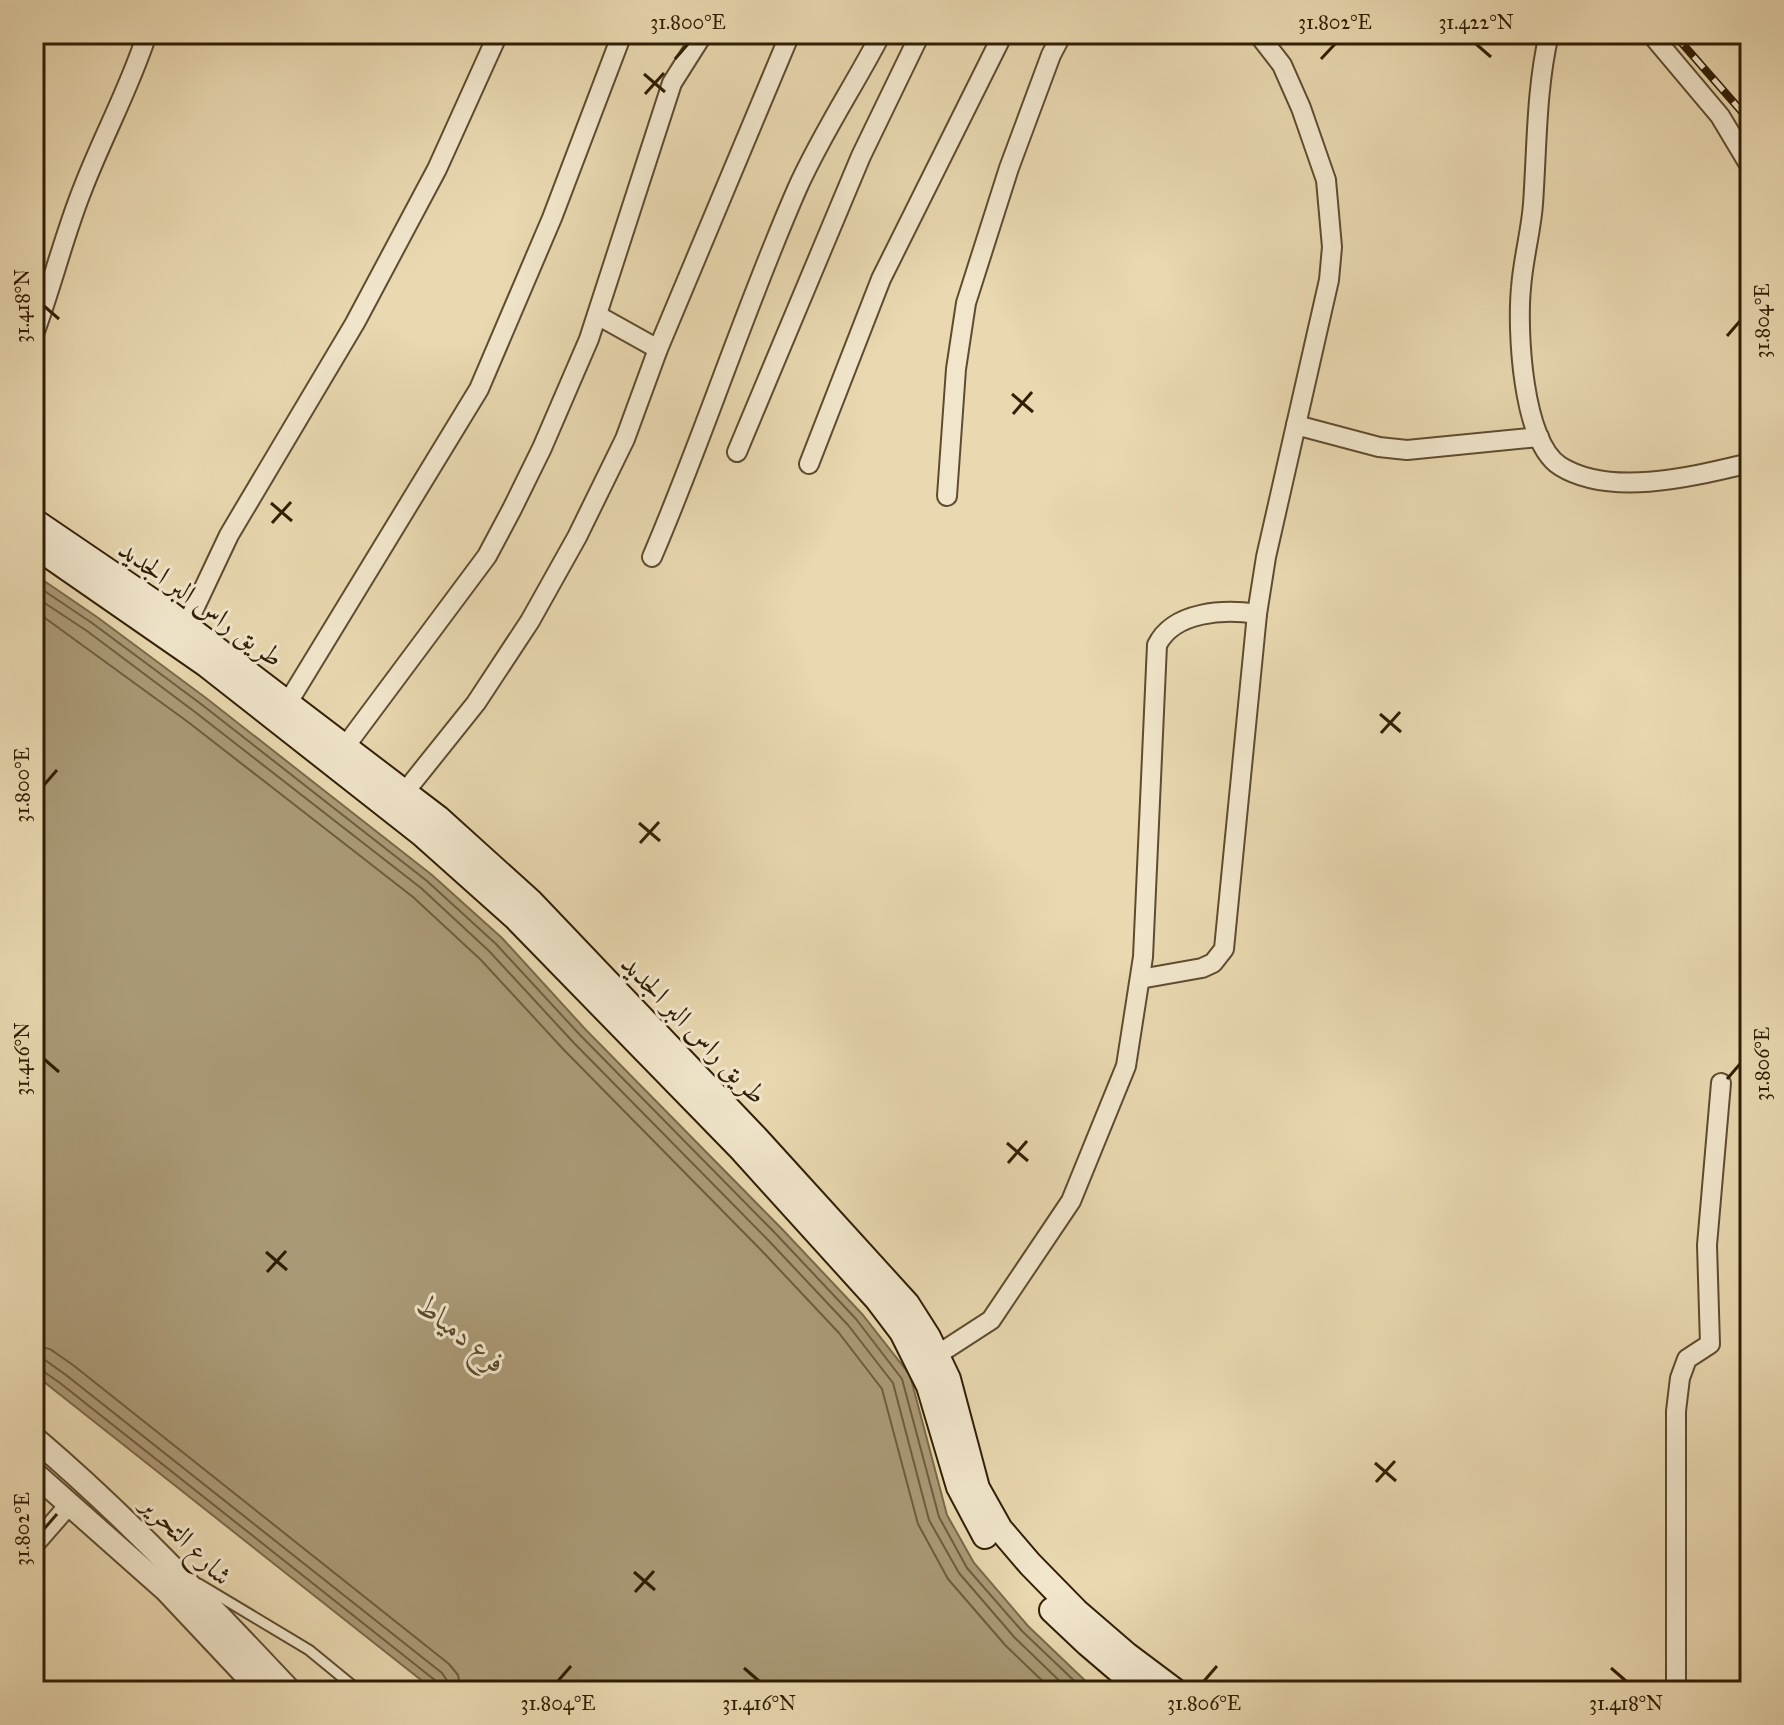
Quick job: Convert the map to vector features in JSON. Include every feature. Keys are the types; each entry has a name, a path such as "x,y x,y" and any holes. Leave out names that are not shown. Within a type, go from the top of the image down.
{"main road":[{"name":"طريق راس البر الجديد","path":"34,521 186,626 404,793 470,845 531,902 750,1144 902,1332 929,1386 959,1487 989,1542 1063,1621 1143,1691"},
{"name":"طريق راس البر الجديد","path":"34,545 207,665 433,843 515,917 894,1288 918,1320 937,1355 955,1403 977,1488 1000,1529 1076,1611 1175,1691"}],"street":[{"path":"34,334 82,189 125,93 147,34"},
{"path":"186,626 229,535 355,323 437,169 498,34"},
{"path":"287,704 479,389 552,218 622,34"},
{"path":"344,748 487,556 542,448 597,315 672,83 703,34"},
{"path":"404,793 476,703 530,621 577,537 625,439 658,349 790,34"},
{"path":"652,557 690,469 798,188 817,146 881,34"},
{"path":"737,452 861,156 920,34"},
{"path":"809,464 881,279 1003,34"},
{"path":"947,496 956,369 966,303 1009,168 1051,55 1062,34"},
{"path":"1140,979 1202,968 1213,963 1224,949 1257,614 1266,557 1329,280 1331,211 1326,180 1282,65 1258,34"},
{"path":"1549,34 1535,162 1532,224 1521,284 1519,315 1525,387 1539,437 1549,458 1560,466 1599,482 1636,482 1708,473 1750,463"},
{"path":"1651,34 1720,116 1750,166"},
{"path":"597,315 658,349"},
{"path":"1296,425 1379,447 1407,450 1539,437"},
{"path":"937,1355 991,1320 1071,1201 1126,1066 1143,957 1157,645 1164,632 1182,621 1236,610 1257,614"},
{"path":"1676,1691 1676,1411 1680,1378 1687,1359 1710,1344 1707,1245 1721,1083"},
{"name":"شارع التحرير","path":"34,1438 88,1484 176,1570 290,1691"},
{"name":"شارع التحرير","path":"34,1473 166,1590 261,1691"},
{"path":"34,1545 69,1505"}],"lane":[{"path":"176,1570 309,1650 359,1691"}],"water":[{"name":"فرع دمياط","path":"34,574 206,698 432,875 502,938 586,1030 782,1229 862,1314 910,1375 947,1515 974,1563 1028,1626 1096,1691 435,1691 34,1374"}],"railway":[{"path":"1674,34 1750,121"}]}
